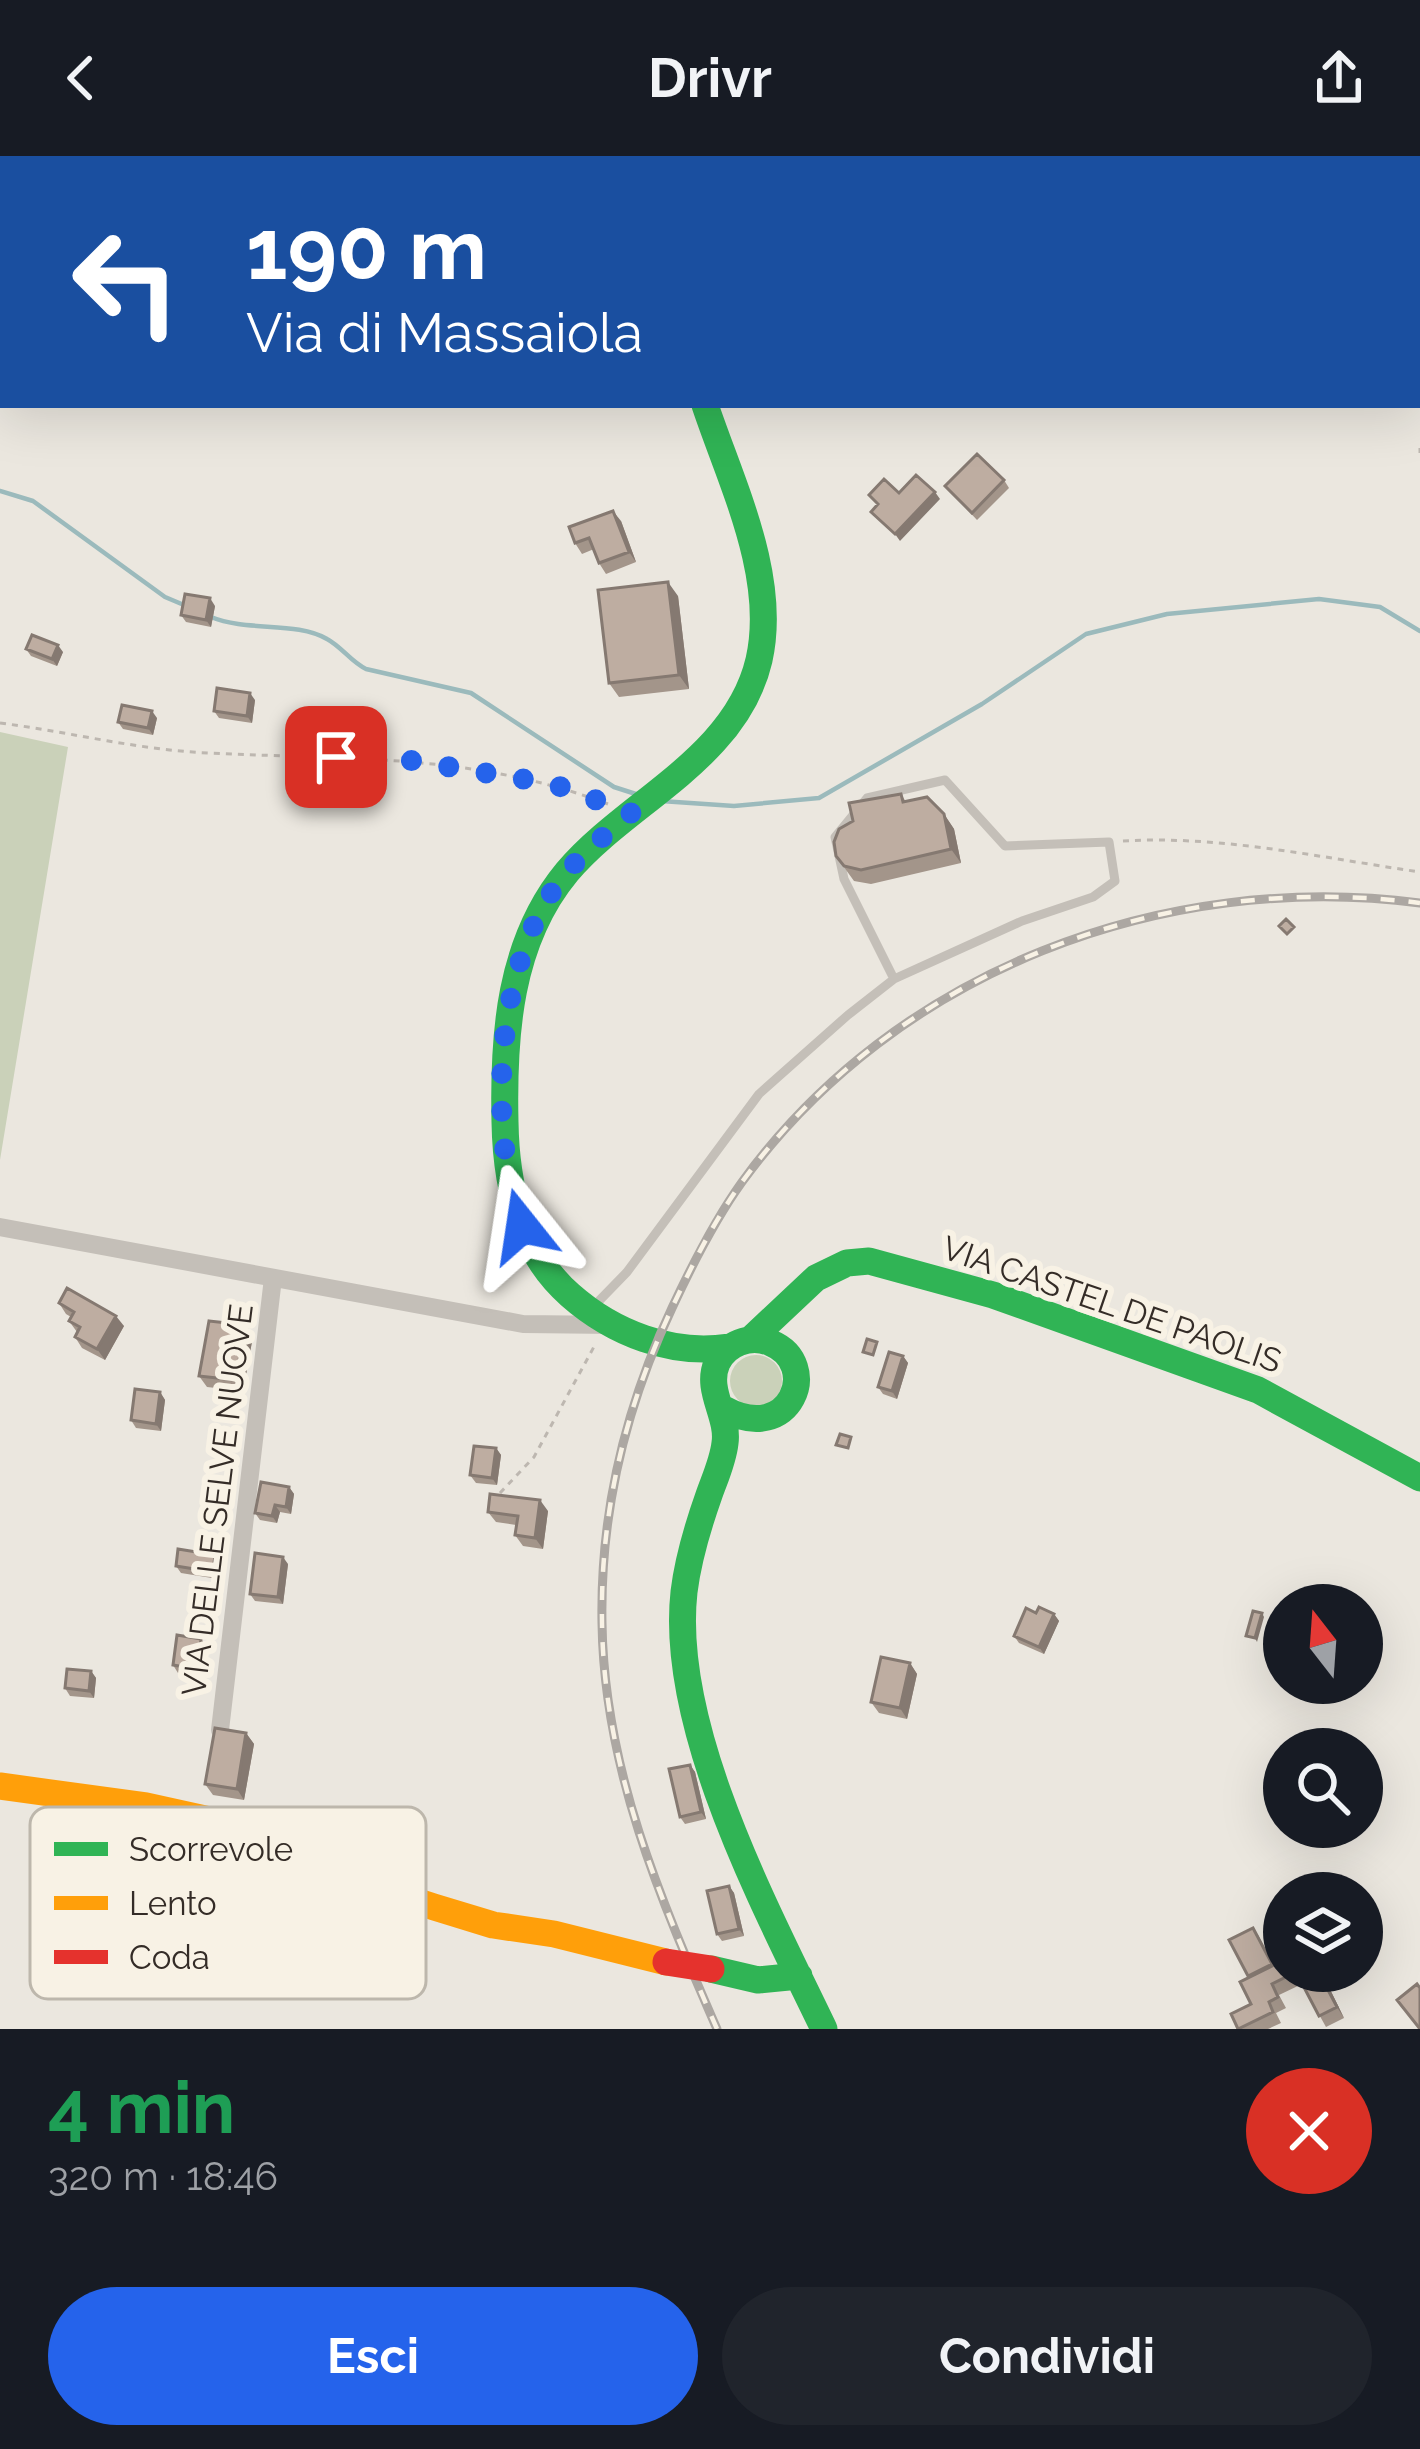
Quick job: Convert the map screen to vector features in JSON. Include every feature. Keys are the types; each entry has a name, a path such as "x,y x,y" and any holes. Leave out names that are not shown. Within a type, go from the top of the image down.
{"street":[{"path":"706,408 757,574 762,640 754,676 732,718 704,754 572,868 541,911 519,965 506,1037 506,1155 514,1203 544,1265 562,1289 604,1320 685,1351 708,1353 740,1343 770,1342 785,1352"},
{"name":"VIA DELLE SELVE NUOVE","path":"0,1226 530,1325 604,1320"},
{"name":"VIA CASTEL DE PAOLIS","path":"740,1343 782,1312 815,1276 850,1262 869,1261 979,1291 1258,1390 1420,1478"},
{"name":"VIA DELLE SELVE NUOVE","path":"220,1730 273,1277"},
{"path":"685,1351 727,1404 768,1420 787,1407 796,1385 796,1373 780,1335 782,1312"},
{"path":"740,1343 714,1369 727,1404 726,1437 687,1572 685,1659 724,1803 824,2029"},
{"path":"0,1786 151,1807"},
{"path":"426,1904 493,1925 758,1980 799,1976"}],"lane":[{"path":"604,1320 627,1272 759,1094 894,979 1022,921 1093,897 1115,881 1109,842 1005,846 945,780 867,798 835,837 844,879 894,979"}],"path":[{"path":"0,723 205,753 402,759 553,784 631,813"},
{"path":"1109,842 1156,839 1244,847 1420,872"},
{"path":"500,1493 534,1457 604,1320"}],"green space":[{"path":"0,732 68,747 0,1160"},
{"path":"756,1355 774,1363 782,1381 774,1399 756,1407 738,1399 730,1381 738,1363"}],"building":[{"path":"977,454 1004,480 972,513 945,486"},
{"path":"916,475 935,492 895,534 871,512 878,504 869,495 884,479 899,493"},
{"path":"613,511 629,552 599,563 589,538 575,543 569,527"},
{"path":"668,582 679,675 609,683 598,590"},
{"path":"185,594 210,598 206,620 181,615"},
{"path":"32,635 58,645 52,659 26,649"},
{"path":"217,688 250,693 247,716 214,711"},
{"path":"122,705 152,711 148,728 118,722"},
{"path":"901,794 903,802 927,797 944,814 951,849 861,870 844,866 834,842 839,829 853,821 849,803"},
{"path":"1286,919 1294,927 1287,934 1279,926"},
{"path":"67,1288 116,1316 97,1349 75,1337 80,1327 69,1321 74,1312 59,1303"},
{"path":"209,1321 246,1325 235,1380 199,1376"},
{"path":"867,1339 877,1342 873,1355 863,1352"},
{"path":"889,1352 903,1356 892,1391 878,1387"},
{"path":"135,1389 160,1392 156,1424 131,1420"},
{"path":"840,1434 851,1437 848,1448 836,1445"},
{"path":"474,1446 496,1448 492,1478 470,1475"},
{"path":"261,1482 289,1487 286,1507 275,1505 272,1516 255,1513"},
{"path":"490,1494 540,1500 535,1538 515,1535 518,1516 488,1512"},
{"path":"178,1549 215,1555 213,1572 176,1566"},
{"path":"255,1553 283,1557 278,1597 250,1594"},
{"path":"202,1586 214,1588 212,1599 201,1598"},
{"path":"1039,1607 1054,1614 1039,1647 1014,1636 1026,1608 1036,1613"},
{"path":"1253,1611 1262,1613 1255,1638 1246,1636"},
{"path":"177,1635 201,1639 197,1669 173,1665"},
{"path":"881,1657 910,1663 900,1708 871,1702"},
{"path":"67,1669 91,1671 89,1691 65,1688"},
{"path":"215,1728 246,1733 237,1789 205,1784"},
{"path":"690,1765 701,1812 680,1817 669,1769"},
{"path":"729,1886 739,1929 717,1934 707,1891"},
{"path":"1253,1928 1263,1947 1263,1968 1248,1976 1229,1940"},
{"path":"1263,1970 1263,1992 1276,1992 1278,1997 1269,2002 1273,2012 1238,2029 1231,2014 1251,2004 1240,1982"},
{"path":"1417,1984 1420,1988 1420,2029 1397,2000"},
{"path":"1306,1992 1329,1992 1337,2007 1319,2016"}],"waterway":[{"path":"0,491 33,501 165,597 184,605"},
{"path":"661,801 734,806 819,798 982,704 1086,634 1167,614 1319,599 1380,607 1420,631"},
{"path":"211,617 315,634 366,669 471,693 614,787 639,795"}],"railway":[{"path":"717,2029 656,1881 624,1781 605,1677 602,1623 605,1541 629,1423 655,1346 722,1212 805,1108 877,1044 957,992 1043,951 1134,921 1228,903 1324,897 1420,903"}],"traffic: fast":[{"path":"706,408 757,563 763,628 759,660 747,695 728,725 704,752 592,847 548,899 521,959 514,991 508,1023 505,1122 519,1216 553,1278 587,1309 644,1339 686,1348 729,1347"},
{"path":"751,1339 816,1278 847,1263 869,1261 993,1295 1258,1390 1420,1478"},
{"path":"724,1409 747,1418 782,1410 796,1383 795,1367 786,1353 763,1340 747,1340 726,1351 717,1363 714,1383 725,1443 688,1567 683,1645 691,1701 727,1816 824,2029"},
{"path":"711,1969 758,1980 799,1976"}],"traffic: slow":[{"path":"0,1786 151,1807"},
{"path":"426,1904 493,1925 554,1934 666,1962"}],"traffic: jam":[{"path":"666,1962 711,1969"}],"route":[{"path":"336,757 402,759 553,784 631,813 554,888 519,965 503,1080 508,1176 522,1226"}]}
